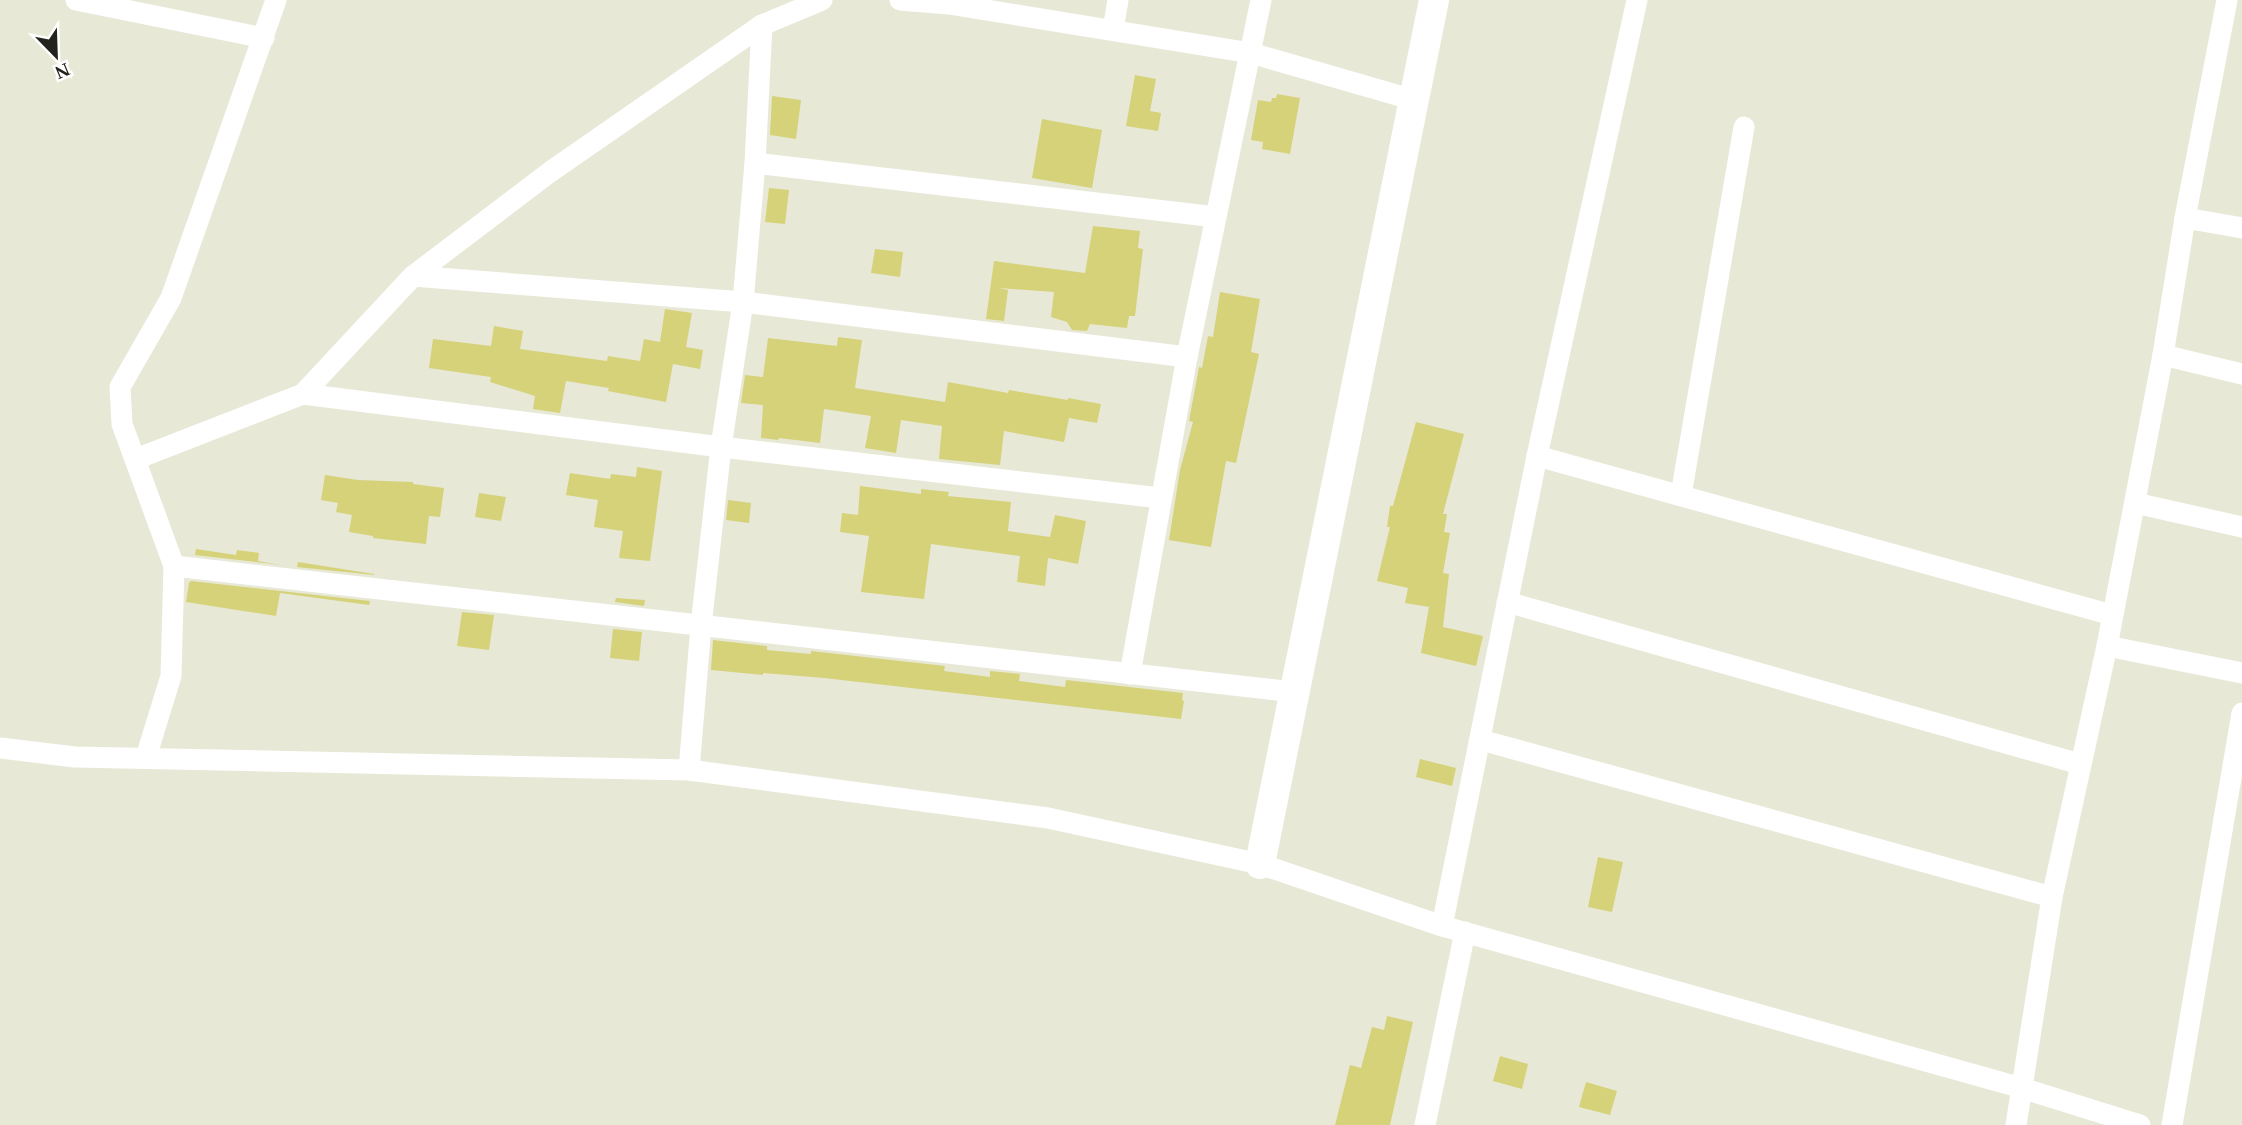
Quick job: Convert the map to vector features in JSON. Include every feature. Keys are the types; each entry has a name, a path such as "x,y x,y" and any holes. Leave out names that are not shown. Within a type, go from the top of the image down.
{"street":[{"path":"146,757 171,676 174,566 122,424 120,387 171,298 276,0"},
{"path":"136,459 303,394 413,276 550,172 762,24 822,0"},
{"path":"900,0 949,2 1251,53 1414,100"},
{"path":"1112,30 1118,0"},
{"path":"1130,674 1187,356 1261,0"},
{"path":"1260,864 1434,0"},
{"path":"1442,926 1537,456 1637,0"},
{"path":"2016,1125 2052,897 2135,503 2227,0"},
{"path":"85,1 264,38"},
{"path":"689,770 701,626 722,447 743,302 755,163 762,24"},
{"path":"1681,495 1745,127"},
{"path":"755,163 1216,217"},
{"path":"2185,218 2242,228"},
{"path":"413,276 743,302 1187,356"},
{"path":"2163,355 2242,374"},
{"path":"303,394 1160,499"},
{"path":"1537,456 2112,615"},
{"path":"2135,503 2242,527"},
{"path":"174,566 1294,692"},
{"path":"1507,602 2080,764"},
{"path":"2107,646 2242,673"},
{"path":"2172,1125 2242,713"},
{"path":"1481,740 2052,897"},
{"path":"0,748 75,757 689,770 1048,818 1260,864 1442,926 2022,1088 2140,1125"},
{"path":"1427,1125 1465,932"}],"building":[{"path":"1135,75 1156,79 1150,111 1161,113 1158,131 1126,126"},
{"path":"1277,94 1300,98 1290,154 1262,149 1263,142 1251,140 1258,100 1271,102"},
{"path":"772,96 801,100 796,139 770,135"},
{"path":"1042,119 1102,130 1092,188 1032,178"},
{"path":"769,188 789,190 785,224 765,222"},
{"path":"1093,226 1140,231 1138,248 1143,249 1135,316 1129,316 1127,328 1090,324 1087,331 1072,330 1067,322 1051,317 1054,292 999,288 1008,290 1004,321 986,319 994,261 1085,273"},
{"path":"875,249 903,252 900,277 871,273"},
{"path":"1220,292 1260,299 1251,352 1259,354 1236,463 1226,461 1211,547 1169,540 1180,470 1193,422 1189,421 1199,367 1202,368 1208,336 1213,337"},
{"path":"665,309 692,313 686,347 703,350 700,369 673,364 666,402 566,381 560,413 533,409 535,396 490,382 491,377 429,368 433,339 491,346 494,326 523,331 520,349 607,361 608,356 640,361 644,339 660,342"},
{"path":"838,337 862,340 855,388 945,402 948,382 1008,393 1009,390 1068,398 1101,404 1097,423 1069,418 1064,442 1004,431 1000,465 939,459 942,426 901,420 896,453 865,448 871,416 824,409 820,443 761,438 763,405 741,403 745,375 763,377 768,338 837,346"},
{"path":"1416,422 1464,434 1443,514 1447,514 1444,532 1450,533 1443,573 1449,574 1443,627 1483,636 1476,666 1421,653 1429,607 1405,603 1408,588 1377,581 1390,527 1387,527 1390,506 1393,506"},
{"path":"637,467 662,471 650,561 619,558 623,531 594,527 598,500 566,495 570,473 610,479 611,474 636,477"},
{"path":"325,475 358,480 413,482 444,488 440,517 429,516 426,544 373,538 349,532 352,515 336,512 338,503 321,500"},
{"path":"860,486 921,494 921,489 949,492 948,496 1011,502 1008,531 1050,537 1055,515 1086,521 1078,564 1048,558 1045,586 1017,582 1020,556 931,544 924,599 861,592 869,536 840,532 842,513 858,515"},
{"path":"479,493 506,497 501,521 475,517"},
{"path":"728,500 751,503 749,523 726,520"},
{"path":"196,549 236,555 237,550 259,553 258,561 281,565 195,555"},
{"path":"298,562 374,574 374,575 297,567"},
{"path":"191,581 370,601 369,605 280,593 276,616 186,602"},
{"path":"616,598 645,600 644,606 615,602"},
{"path":"462,612 494,615 489,650 457,646"},
{"path":"613,629 642,632 639,661 610,658"},
{"path":"713,640 767,646 767,650 811,654 811,651 945,666 944,671 990,677 990,671 1020,674 1019,681 1065,687 1066,680 1183,693 1184,701 1181,719 824,678 711,670"},
{"path":"1420,759 1456,768 1452,786 1416,777"},
{"path":"1598,857 1623,862 1612,912 1588,907"},
{"path":"1387,1016 1413,1022 1390,1125 1335,1125 1350,1065 1361,1068 1372,1027 1384,1030"},
{"path":"1500,1056 1528,1064 1522,1089 1493,1081"},
{"path":"1586,1082 1617,1091 1610,1115 1579,1107"}]}
